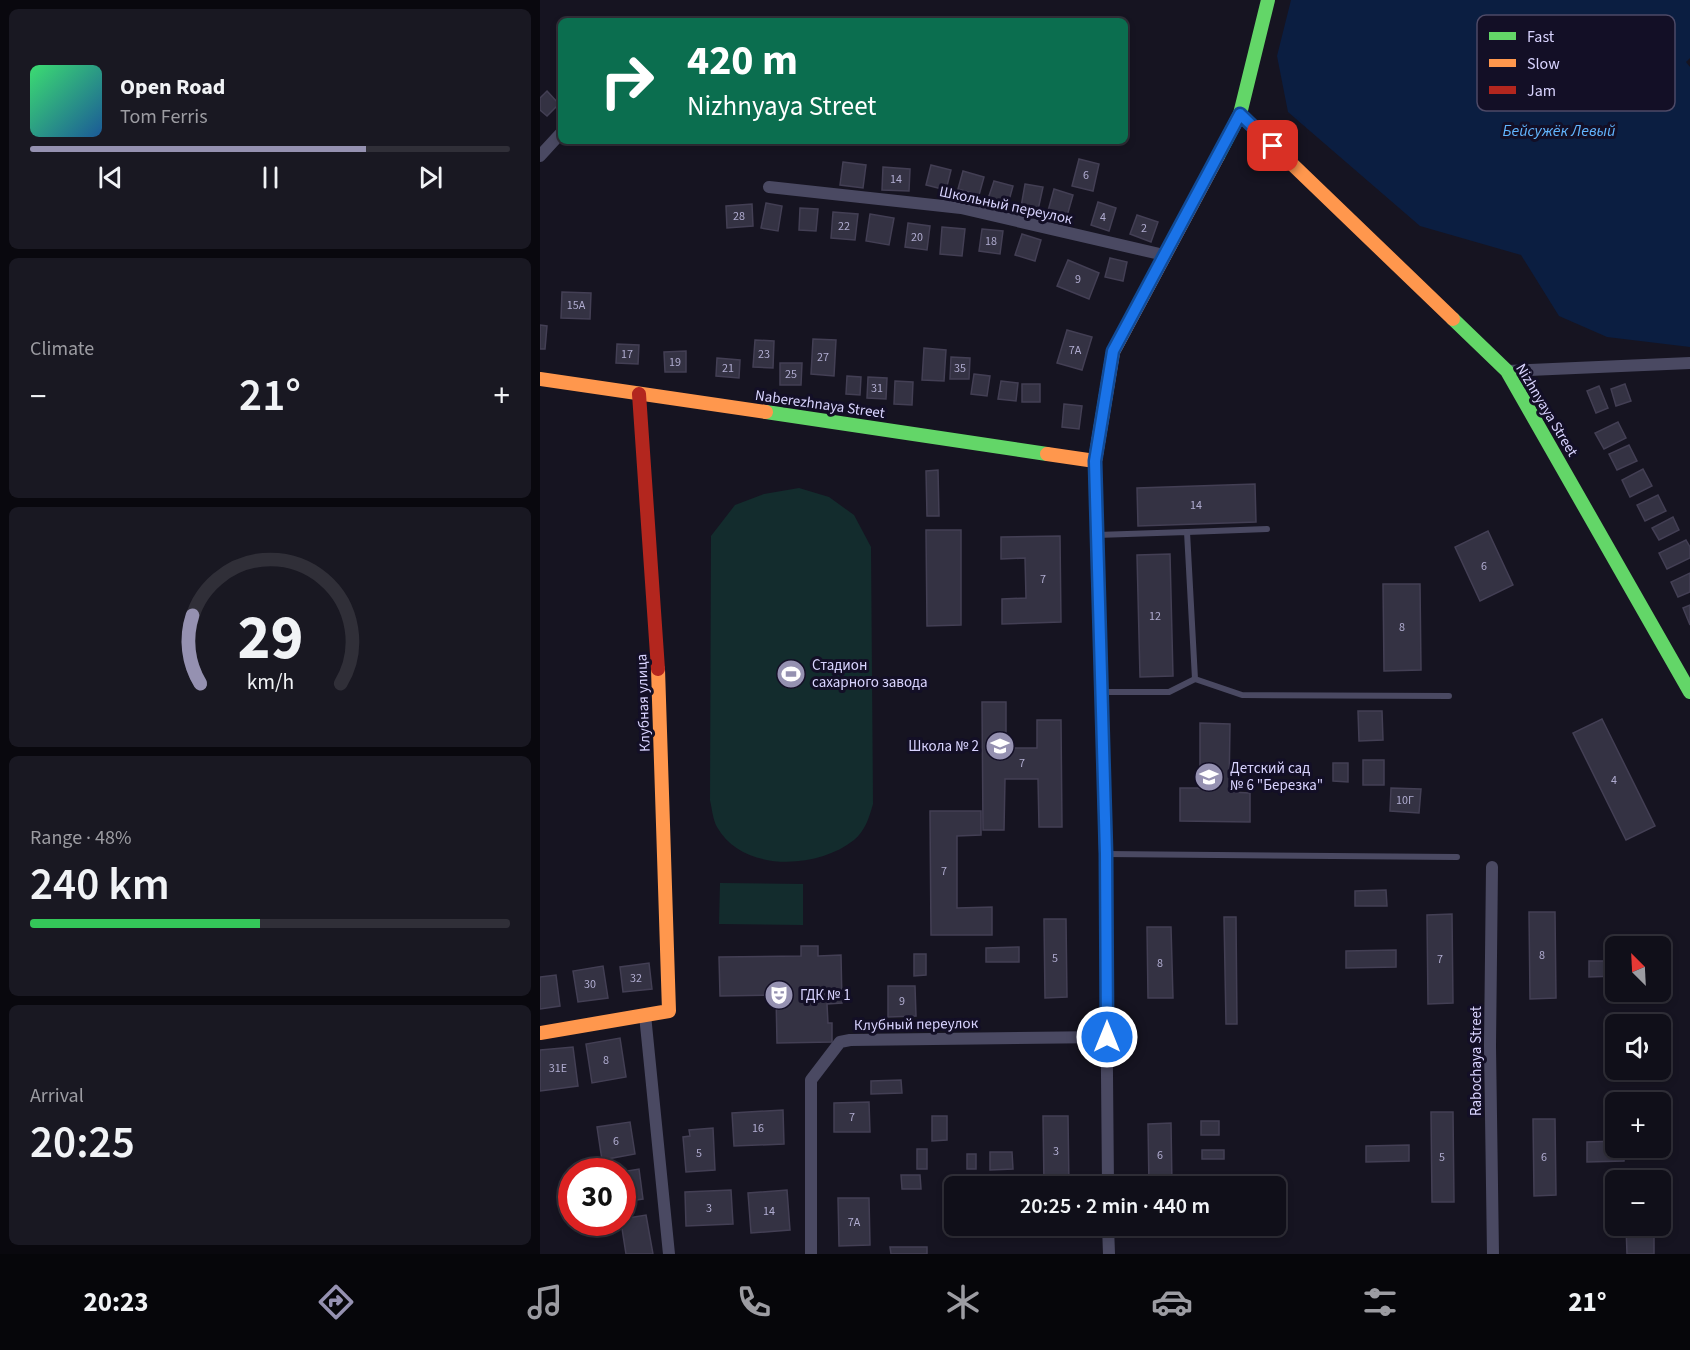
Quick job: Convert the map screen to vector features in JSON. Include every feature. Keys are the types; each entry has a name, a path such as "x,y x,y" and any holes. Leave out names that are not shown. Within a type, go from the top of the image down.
{"street":[{"path":"1108,1176 1106,854 1095,461 1113,351 1240,114 1268,0"},
{"name":"Nizhnyaya Street","path":"1240,114 1507,371 1690,692"},
{"path":"540,156 558,136"},
{"name":"Школьный переулок","path":"769,187 961,208 1164,255"},
{"path":"1507,371 1690,363"},
{"name":"Naberezhnaya Street","path":"540,379 1095,461"},
{"name":"Клубная улица","path":"639,394 658,654 669,1011 645,1015"},
{"name":"Rabochaya Street","path":"1492,867 1490,1046 1493,1254"},
{"path":"540,1033 645,1015 669,1254"},
{"name":"Клубный переулок","path":"811,1254 811,1080 840,1042 850,1040 1107,1037"},
{"path":"1108,1236 1109,1254"}],"lane":[{"path":"1097,535 1267,529"},
{"path":"1187,532 1195,680"},
{"path":"1101,692 1169,692 1195,680 1242,695 1449,696"},
{"path":"1106,854 1457,857"}],"green space":[{"name":"Стадион сахарного завода","path":"799,488 829,497 854,515 871,547 873,804 861,833 839,850 802,861 782,862 744,853 729,842 714,821 710,800 711,536 735,505 764,494"},
{"path":"720,883 803,884 803,925 719,924"}],"water":[{"name":"Бейсужёк Левый","path":"1291,0 1690,0 1690,58 1686,62 1690,67 1690,347 1607,337 1559,316 1521,255 1420,226 1288,112 1277,56"}],"building":[{"path":"547,91 558,103 547,116 540,110 540,98"},
{"path":"1079,159 1099,164 1093,191 1072,186"},
{"path":"843,162 866,165 863,188 840,185"},
{"path":"931,165 951,170 946,190 926,185"},
{"path":"883,167 910,169 909,191 882,190"},
{"path":"963,171 984,177 979,195 958,189"},
{"path":"994,181 1013,186 1008,204 988,199"},
{"path":"1025,184 1043,187 1038,210 1021,207"},
{"path":"1054,189 1073,195 1067,216 1048,211"},
{"path":"1098,202 1116,208 1109,231 1091,225"},
{"path":"766,203 782,206 778,231 761,228"},
{"path":"752,204 753,226 727,228 726,206"},
{"path":"800,208 818,209 816,231 799,230"},
{"path":"833,212 858,214 855,240 831,238"},
{"path":"870,214 894,218 889,245 866,241"},
{"path":"1137,215 1158,222 1151,242 1130,234"},
{"path":"908,223 930,226 927,250 905,247"},
{"path":"942,227 965,229 962,256 940,254"},
{"path":"982,229 1003,231 1000,254 979,251"},
{"path":"1022,234 1041,240 1035,261 1015,255"},
{"path":"1110,258 1127,262 1123,281 1105,277"},
{"path":"1068,260 1099,273 1089,299 1057,286"},
{"path":"562,292 591,293 590,319 561,318"},
{"path":"540,325 547,326 545,349 540,349"},
{"path":"1067,330 1092,337 1082,370 1057,363"},
{"path":"813,339 836,340 834,376 811,374"},
{"path":"755,340 774,341 773,368 753,367"},
{"path":"617,344 639,345 638,364 616,363"},
{"path":"924,348 946,350 944,381 922,380"},
{"path":"686,351 686,372 665,372 664,352"},
{"path":"951,357 970,358 969,379 950,379"},
{"path":"717,358 740,360 739,378 716,376"},
{"path":"780,363 802,363 801,385 780,385"},
{"path":"974,374 990,376 987,396 971,394"},
{"path":"847,376 861,377 860,395 846,394"},
{"path":"868,377 887,378 886,399 867,398"},
{"path":"895,381 913,382 912,405 894,404"},
{"path":"1001,381 1018,383 1016,401 998,399"},
{"path":"1022,384 1040,384 1040,402 1022,402"},
{"path":"1625,384 1631,401 1616,406 1611,389"},
{"path":"1599,386 1608,408 1596,413 1587,391"},
{"path":"1064,404 1082,406 1079,429 1062,427"},
{"path":"1618,422 1626,438 1604,449 1595,433"},
{"path":"1629,445 1637,461 1617,470 1609,454"},
{"path":"1643,469 1652,486 1630,497 1622,480"},
{"path":"938,470 939,516 927,516 926,471"},
{"path":"1255,484 1256,522 1138,526 1137,488"},
{"path":"1658,495 1666,511 1645,521 1637,505"},
{"path":"1673,517 1679,530 1659,540 1652,528"},
{"path":"926,530 961,530 961,625 927,626"},
{"path":"1488,531 1513,585 1480,601 1455,547"},
{"path":"1060,536 1061,622 1002,624 1002,599 1026,598 1025,558 1001,559 1001,537"},
{"path":"1686,540 1690,547 1690,558 1667,569 1659,553"},
{"path":"1170,554 1173,676 1140,677 1137,555"},
{"path":"1690,573 1690,592 1678,597 1671,582"},
{"path":"1383,584 1420,584 1421,670 1384,671"},
{"path":"1690,605 1690,625 1683,608"},
{"path":"982,702 1006,702 1006,748 1037,748 1037,720 1061,720 1062,827 1039,827 1038,779 1005,779 1004,830 983,830"},
{"path":"1358,711 1382,711 1383,740 1359,741"},
{"path":"1602,719 1655,826 1626,840 1573,733"},
{"path":"1200,723 1230,724 1229,792 1250,793 1250,822 1180,821 1180,788 1200,788"},
{"path":"1363,760 1384,760 1384,785 1363,785"},
{"path":"1333,763 1348,763 1348,782 1333,781"},
{"path":"1391,788 1421,789 1419,813 1390,811"},
{"path":"930,811 981,811 981,835 957,836 957,908 992,907 992,935 931,935"},
{"path":"1386,890 1387,906 1355,906 1355,891"},
{"path":"1529,912 1555,912 1556,998 1530,999"},
{"path":"1452,914 1453,1003 1428,1004 1427,915"},
{"path":"1224,917 1236,917 1237,1024 1226,1024"},
{"path":"1044,919 1066,919 1067,997 1045,998"},
{"path":"1147,927 1171,927 1173,998 1148,998"},
{"path":"801,946 818,946 818,956 841,955 842,1003 827,1004 828,1023 832,1023 832,1042 777,1043 776,995 720,996 719,957 801,956"},
{"path":"1019,947 1019,962 986,962 986,948"},
{"path":"1396,950 1396,967 1346,968 1346,951"},
{"path":"914,954 926,954 926,975 914,976"},
{"path":"1589,961 1605,961 1605,976 1589,977"},
{"path":"649,963 652,989 623,992 620,967"},
{"path":"603,966 608,998 578,1002 573,971"},
{"path":"556,975 560,1006 540,1009 540,977"},
{"path":"888,986 915,986 916,1016 888,1017"},
{"path":"620,1038 626,1077 592,1083 586,1044"},
{"path":"573,1047 578,1086 540,1091 540,1050"},
{"path":"901,1080 902,1093 871,1094 871,1081"},
{"path":"869,1102 870,1132 834,1132 834,1103"},
{"path":"783,1110 784,1144 734,1146 732,1113"},
{"path":"1431,1112 1453,1112 1454,1202 1432,1202"},
{"path":"932,1116 947,1116 947,1140 932,1141"},
{"path":"1043,1116 1068,1116 1069,1176 1044,1176"},
{"path":"1533,1119 1555,1119 1556,1195 1534,1196"},
{"path":"1201,1121 1219,1121 1219,1135 1201,1135"},
{"path":"630,1122 635,1154 602,1158 597,1127"},
{"path":"1171,1123 1172,1176 1149,1176 1148,1124"},
{"path":"713,1128 715,1170 686,1172 683,1137 690,1136 689,1130"},
{"path":"1605,1141 1605,1158 1624,1158 1624,1161 1587,1162 1587,1142"},
{"path":"1409,1145 1409,1161 1366,1162 1366,1146"},
{"path":"917,1149 927,1149 927,1169 917,1169"},
{"path":"1202,1150 1224,1150 1224,1159 1202,1159"},
{"path":"990,1152 1012,1152 1013,1169 990,1170"},
{"path":"967,1154 976,1154 976,1169 967,1169"},
{"path":"639,1169 643,1199 636,1200 636,1170"},
{"path":"901,1175 920,1175 921,1189 902,1189"},
{"path":"731,1190 733,1224 686,1226 685,1192"},
{"path":"787,1190 790,1230 751,1233 748,1193"},
{"path":"838,1198 869,1198 870,1245 839,1246"},
{"path":"646,1215 653,1254 626,1254 623,1236 636,1236 636,1217"},
{"path":"1626,1236 1654,1236 1654,1254 1627,1254"},
{"path":"890,1247 927,1247 927,1254 891,1254"}],"traffic: fast":[{"path":"1218,156 1240,114 1268,0"},
{"path":"1453,319 1507,371 1690,692"},
{"path":"766,412 1047,454"}],"traffic: slow":[{"path":"1240,114 1453,319"},
{"path":"1047,454 1095,461 1113,352 1218,156"},
{"path":"540,379 766,412"},
{"path":"540,1033 669,1011 658,669"}],"traffic: jam":[{"path":"639,394 658,669"}],"place":[{"name":"Стадион сахарного завода","path":"791,674"},
{"name":"Школа № 2","path":"1000,746"},
{"name":"Детский сад № 6 \"Березка\"","path":"1209,777"},
{"name":"ГДК № 1","path":"779,995"}],"route":[{"path":"1107,1037 1106,854 1095,461 1113,351 1240,114 1273,146"}]}
